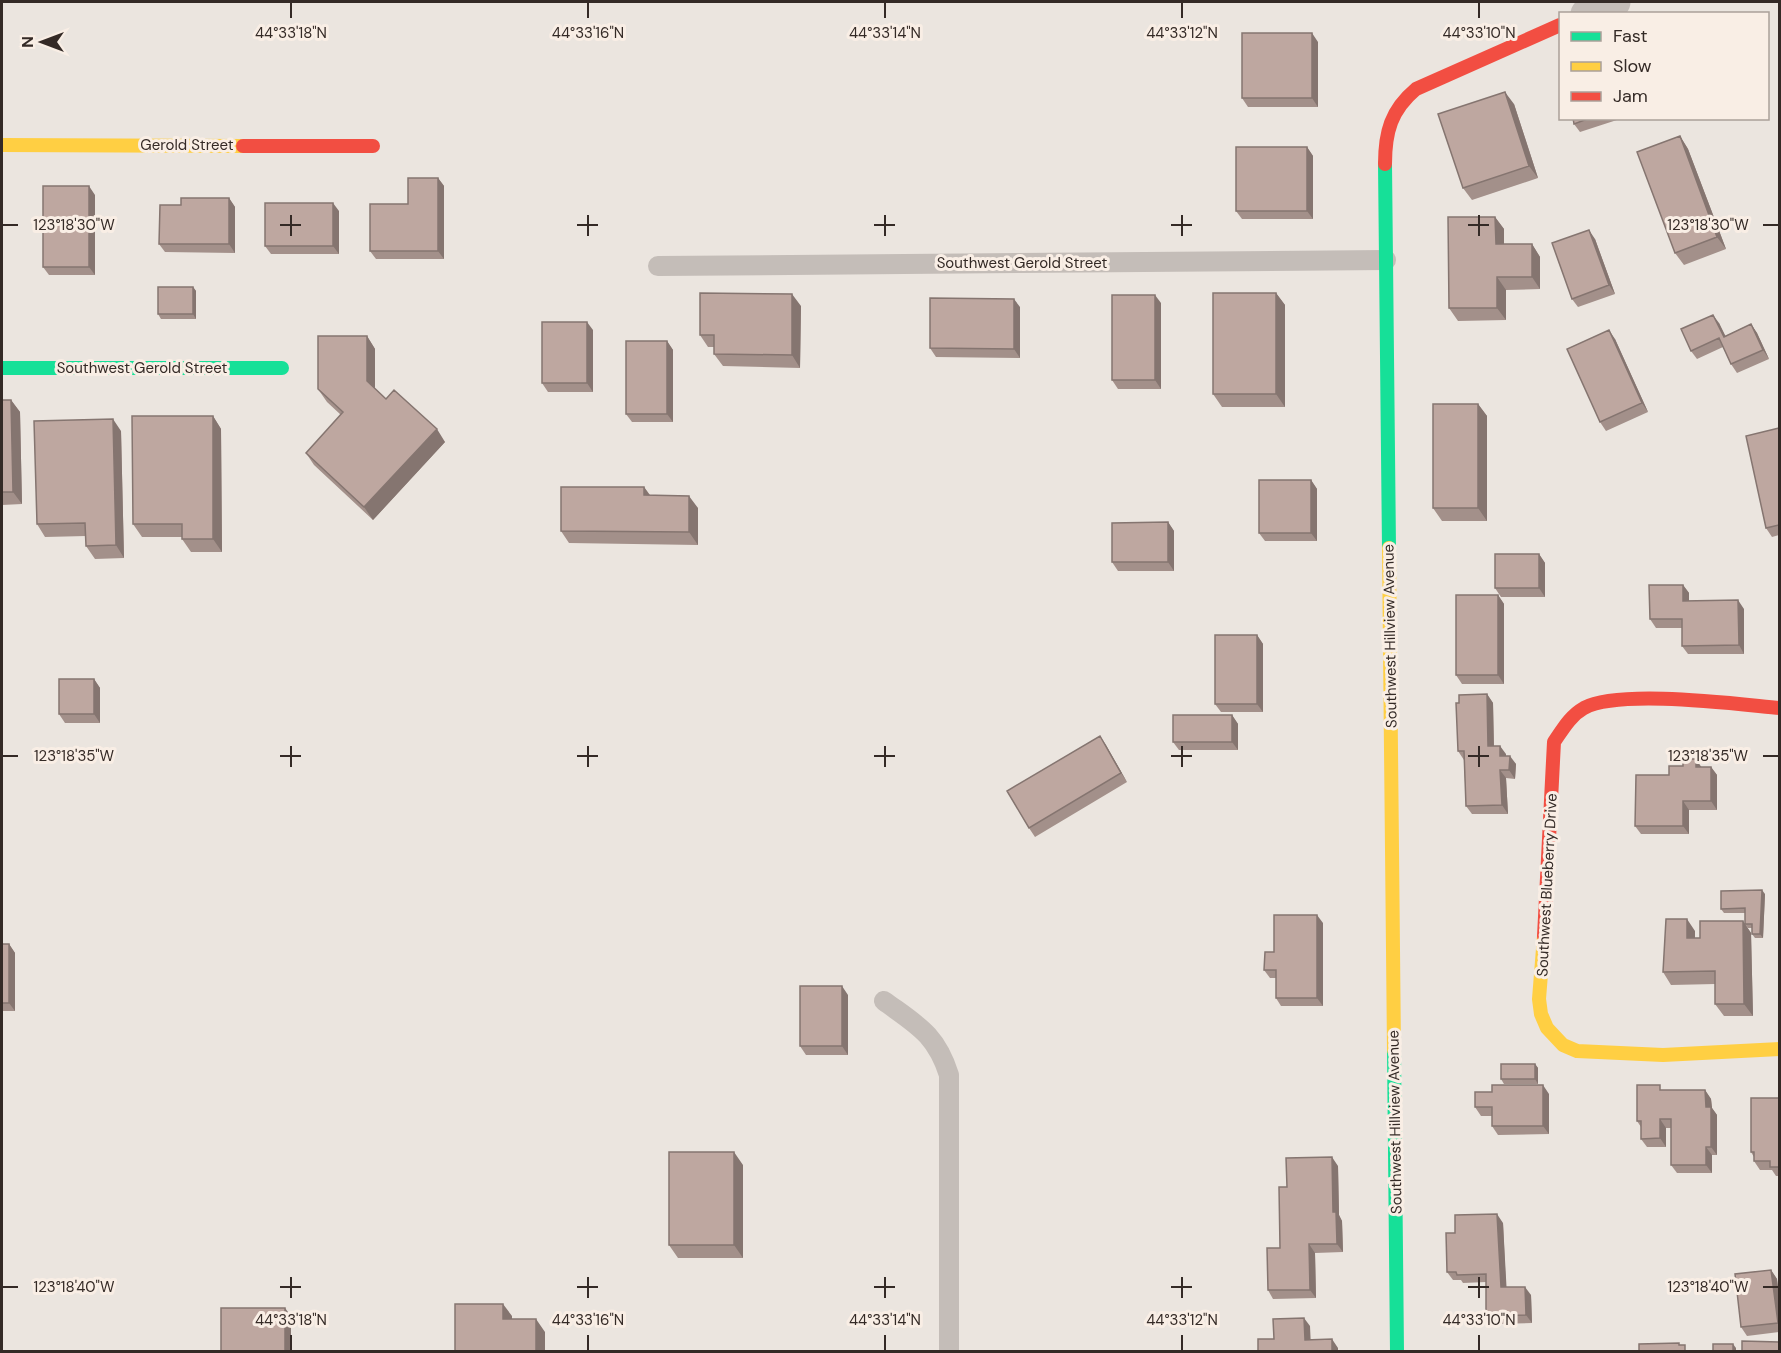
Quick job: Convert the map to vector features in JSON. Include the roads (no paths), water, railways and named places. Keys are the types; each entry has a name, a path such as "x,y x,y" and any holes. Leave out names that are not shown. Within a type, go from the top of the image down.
{"street":[{"path":"1592,12 1614,2"},
{"name":"Southwest Hillview Avenue","path":"1397,1352 1385,139 1389,121 1397,106 1416,89 1559,25"},
{"name":"Gerold Street","path":"2,145 373,146"},
{"name":"Southwest Gerold Street","path":"2,368 282,368"},
{"name":"Southwest Blueberry Drive","path":"1779,708 1695,701 1609,699 1584,708 1569,719 1554,742 1542,984 1539,999 1541,1014 1547,1028 1563,1045 1577,1051 1663,1055 1779,1050"}],"lane":[{"name":"Southwest Gerold Street","path":"658,266 1386,260"},
{"path":"884,1001 918,1026 941,1050 949,1075 949,1352"}]}
